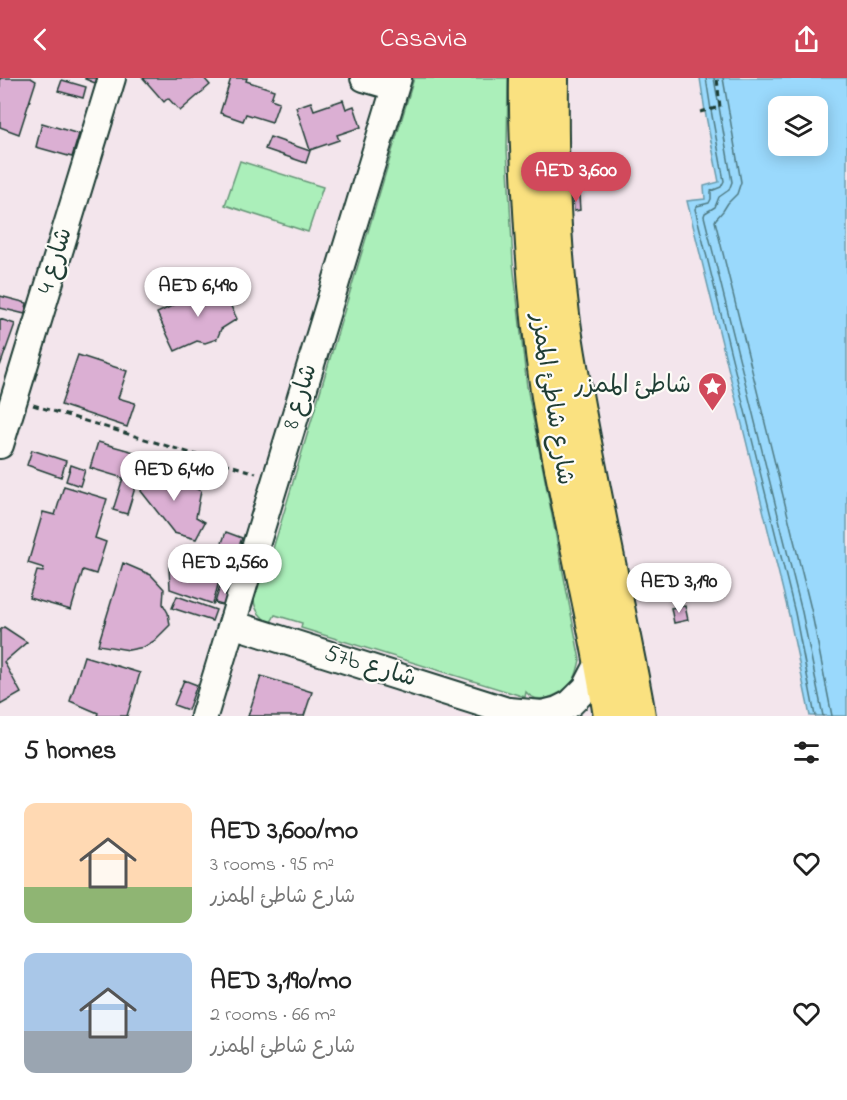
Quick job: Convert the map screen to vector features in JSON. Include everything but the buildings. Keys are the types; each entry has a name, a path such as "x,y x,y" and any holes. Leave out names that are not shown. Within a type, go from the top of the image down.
{"main road":[{"name":"شارع شاطئ الممزر","path":"526,78 529,202 539,330 547,391 560,467 601,659 610,716"},
{"name":"شارع شاطئ الممزر","path":"552,78 554,211 566,334 586,449 639,716"}],"street":[{"name":"شارع 4","path":"0,445 112,78"},
{"path":"364,78 397,83"},
{"name":"شارع 8","path":"204,716 397,83"},
{"name":"57b شارع","path":"232,624 516,713 542,714 570,704 586,688 601,659"}],"path":[{"path":"700,112 720,107 717,78"},
{"path":"14,400 276,478"}],"green space":[{"path":"414,78 508,78 507,149 513,263 527,387 580,660 572,682 562,691 543,699 526,692 525,697 301,628 302,623 275,615 270,624 255,606 254,594 260,571 267,569"},
{"path":"240,161 323,187 308,232 225,205"}],"water":[{"path":"700,78 847,78 847,716 810,716 789,615 687,201 705,199 704,186 719,182"}],"place":[{"name":"شاطئ الممزر","path":"712,412"}]}
